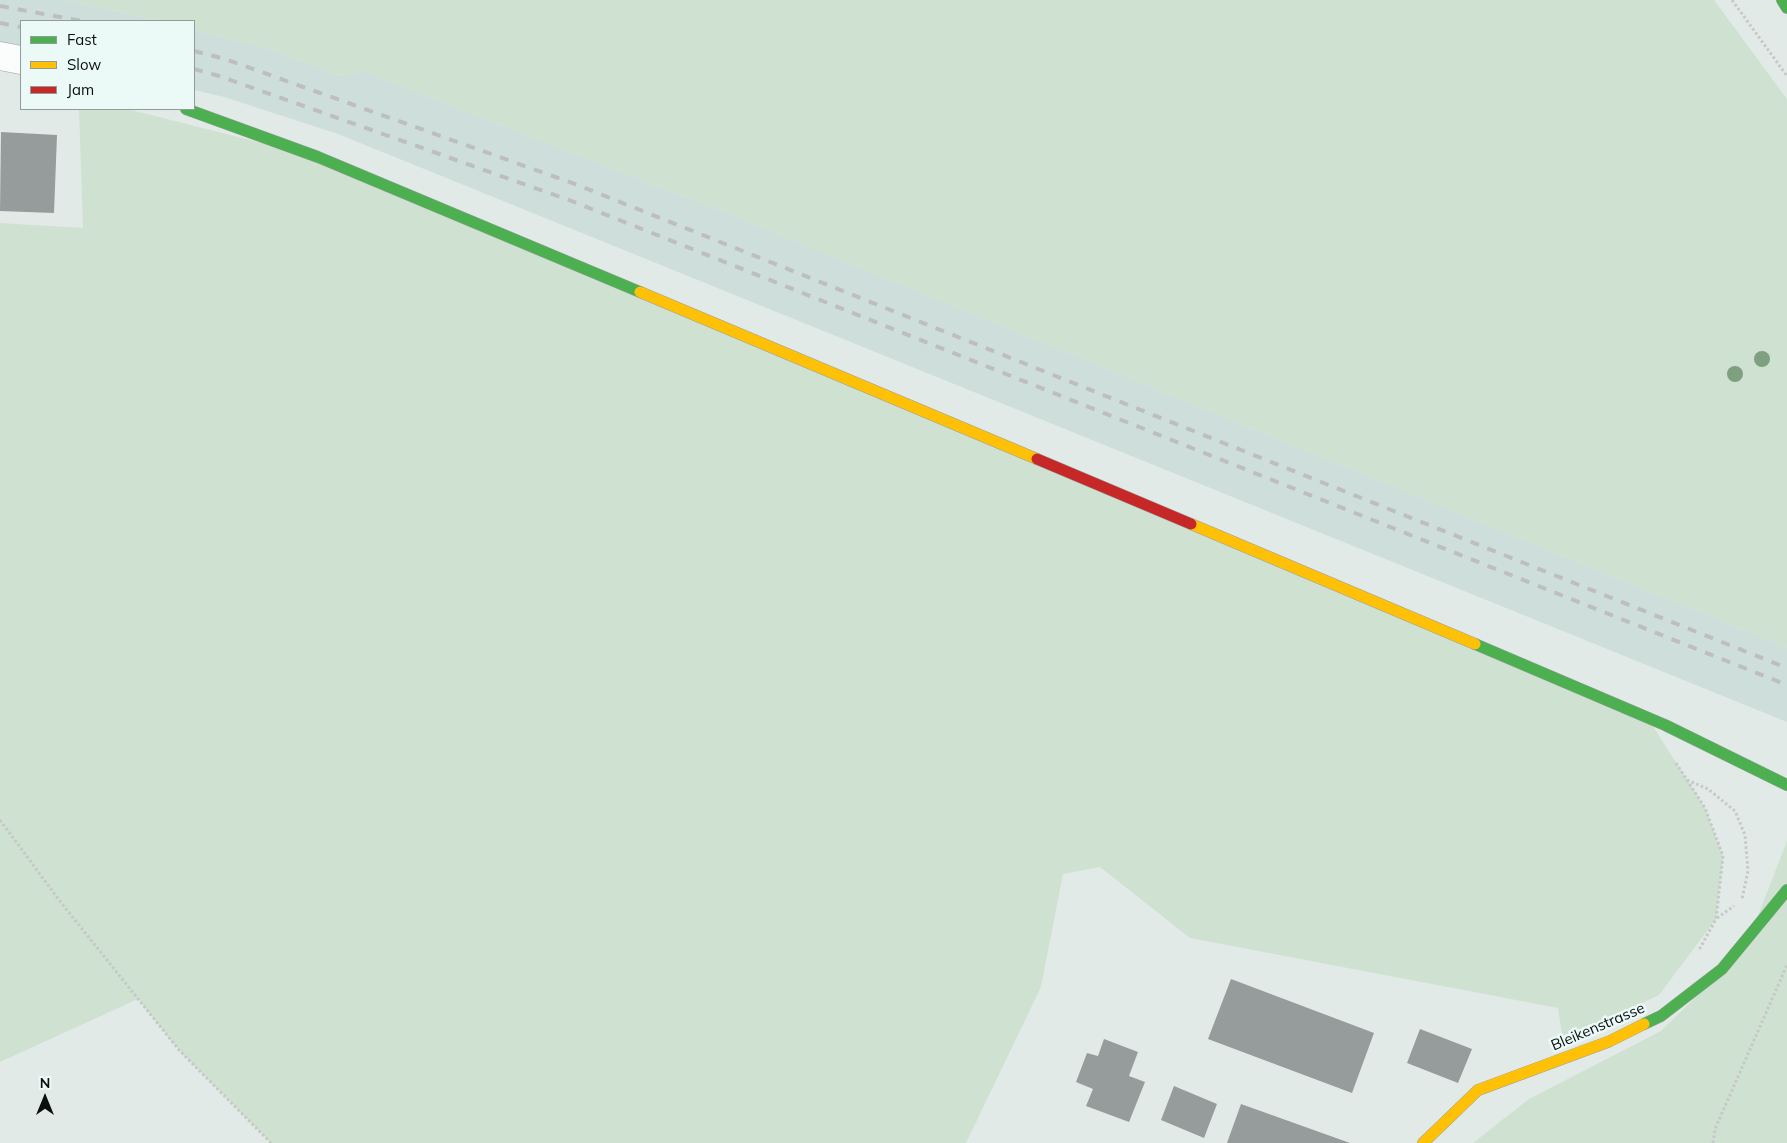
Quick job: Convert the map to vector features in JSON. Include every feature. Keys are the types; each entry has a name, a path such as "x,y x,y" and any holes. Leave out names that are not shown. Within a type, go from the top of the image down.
{"street":[{"path":"1782,0 1787,8"},
{"path":"0,56 20,60"},
{"path":"189,110 318,157 1379,602 1665,725 1787,785"},
{"name":"Bleikenstrasse","path":"1423,1143 1478,1090 1610,1041 1662,1016 1722,969 1787,890"}],"path":[{"path":"1732,0 1787,76"},
{"path":"1672,756 1705,808 1723,856 1716,919 1698,951"},
{"path":"1687,780 1708,789 1735,811 1745,835 1748,871 1741,901 1716,919"},
{"path":"0,820 59,900 180,1050 270,1143"},
{"path":"1713,1143 1715,1129 1787,965"}],"shaded area":[{"path":"0,0 66,0 156,20 20,20 20,47 0,44"},
{"path":"195,30 269,49 342,76 362,71 731,215 1787,648 1787,722 338,134 224,97 195,90"}],"green space":[{"path":"66,0 1714,0 1787,99 1787,648 731,215 362,71 342,76 269,49 195,30 195,20 156,20"},
{"path":"79,110 131,110 318,157 1647,717 1705,808 1723,856 1716,919 1659,995 1563,1040 1558,1008 1190,938 1100,867 1063,874 1041,987 966,1143 271,1143 179,1050 138,999 0,1062 0,223 83,228"},
{"path":"1787,841 1787,1143 1473,1143 1529,1099 1661,1031 1745,949"}],"building":[{"path":"1,132 57,135 54,213 0,211"},
{"path":"1231,979 1374,1033 1352,1093 1208,1039"},
{"path":"1420,1029 1472,1049 1458,1083 1407,1063"},
{"path":"1104,1039 1138,1052 1129,1076 1145,1082 1129,1122 1086,1106 1093,1089 1076,1082 1087,1053 1098,1056"},
{"path":"1174,1086 1217,1104 1204,1138 1161,1120"},
{"path":"1241,1104 1350,1143 1227,1143"}],"railway":[{"path":"0,6 77,20"},
{"path":"0,23 20,27"},
{"path":"195,51 225,59 575,184 1787,668"},
{"path":"195,69 219,76 569,200 1787,685"}],"traffic: fast":[{"path":"1782,0 1787,8"},
{"path":"189,110 318,157 640,292"},
{"path":"1475,644 1665,725 1787,785"},
{"path":"1644,1024 1661,1016 1722,969 1787,890"}],"traffic: slow":[{"path":"640,292 1037,459"},
{"path":"1191,524 1475,644"},
{"path":"1423,1143 1478,1090 1610,1041 1644,1024"}],"traffic: jam":[{"path":"1037,459 1191,524"}]}
